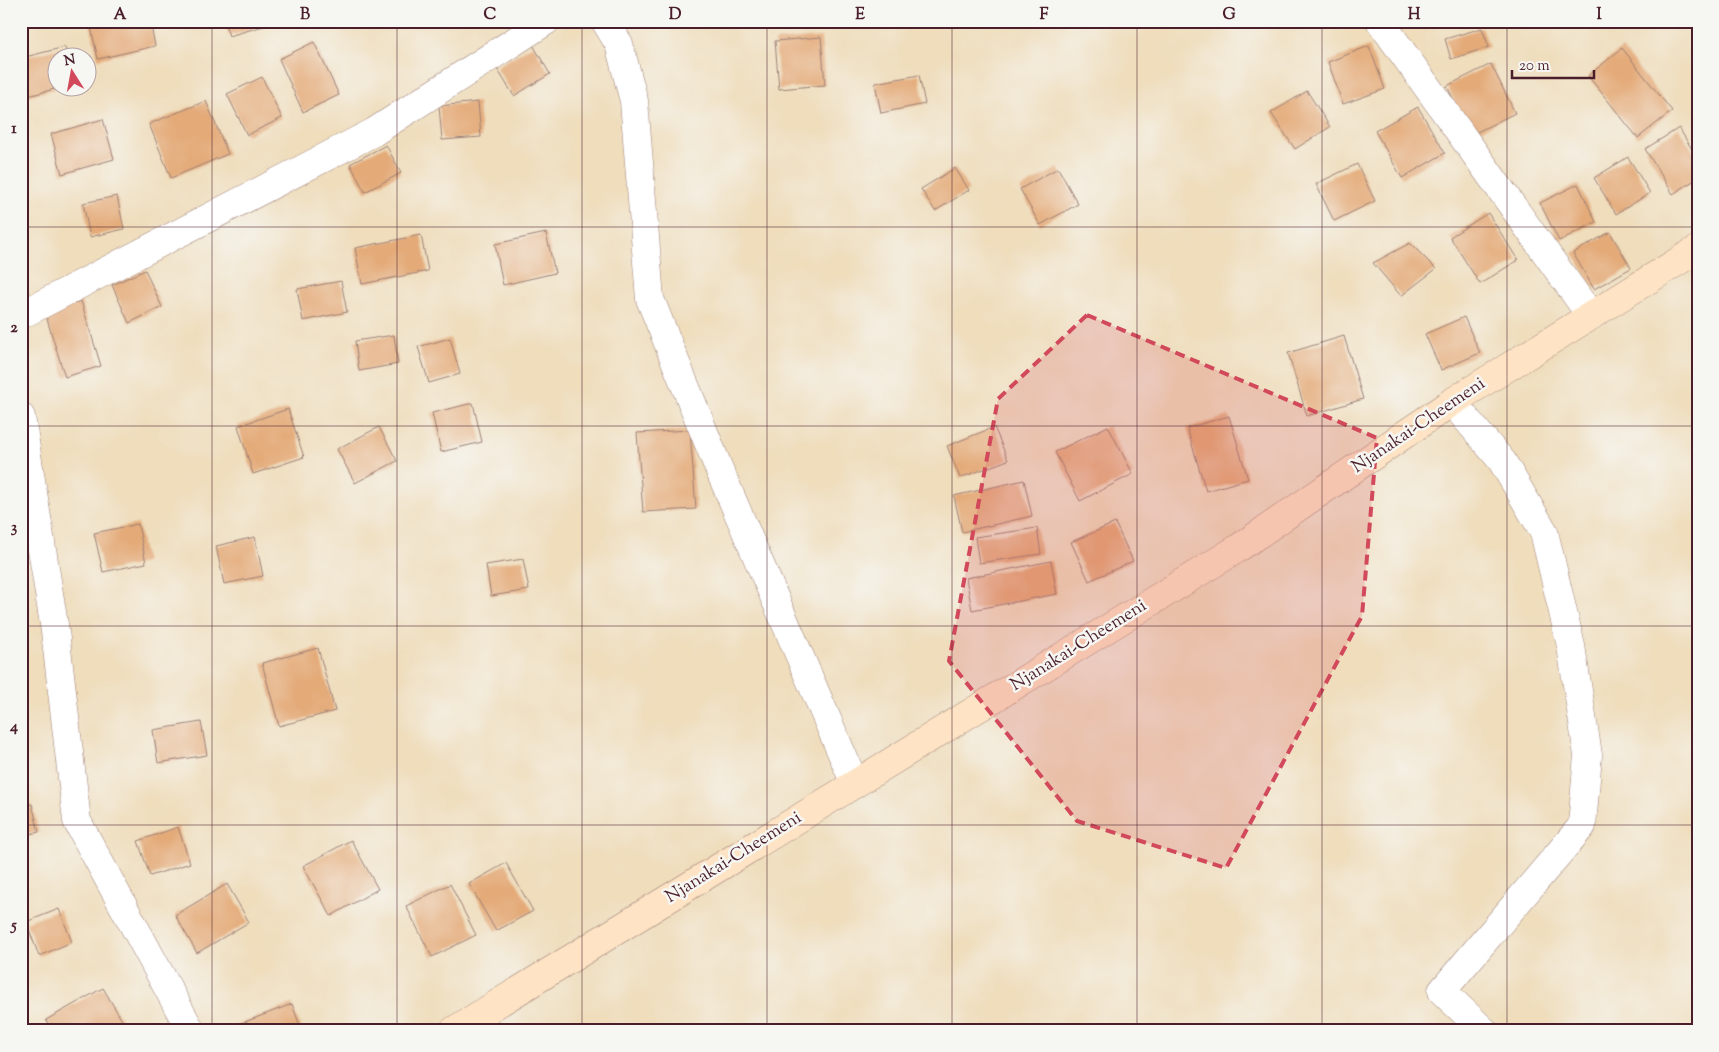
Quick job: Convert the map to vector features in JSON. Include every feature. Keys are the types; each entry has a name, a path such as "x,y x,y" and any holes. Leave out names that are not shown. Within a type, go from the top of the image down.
{"main road":[{"name":"Njanakai-Cheemeni","path":"453,1031 1237,549 1452,402 1698,250"}],"street":[{"path":"21,315 374,132 546,21"},
{"path":"605,21 619,44 634,101 650,299 719,469 855,784"},
{"path":"1380,21 1591,316"},
{"path":"1452,402 1502,461 1544,532 1571,646 1588,755 1582,826 1442,991 1484,1031"},
{"path":"21,417 55,631 77,821 191,1031"}],"highlighted area":[{"path":"1087,315 1377,438 1362,616 1226,868 1077,821 949,661 998,399"}],"building":[{"path":"95,21 150,21 155,46 98,59 98,48 96,48 90,23"},
{"path":"224,21 270,21 270,24 229,36"},
{"path":"893,21 931,21 931,22 894,28"},
{"path":"1482,28 1489,47 1451,59 1445,39"},
{"path":"821,37 825,85 779,89 775,41"},
{"path":"314,42 339,95 303,112 279,59"},
{"path":"533,45 550,74 514,96 496,67"},
{"path":"1369,46 1385,89 1343,104 1328,62"},
{"path":"1622,48 1672,111 1638,138 1588,76"},
{"path":"48,51 48,91 21,98 21,58"},
{"path":"1491,64 1515,113 1471,135 1447,86"},
{"path":"919,75 925,104 881,113 875,83"},
{"path":"262,77 282,118 247,135 227,94"},
{"path":"1307,91 1330,127 1295,149 1271,113"},
{"path":"206,101 228,154 171,178 149,124"},
{"path":"478,102 481,137 442,140 439,106"},
{"path":"1418,107 1445,153 1402,178 1375,131"},
{"path":"103,119 114,159 62,174 51,134"},
{"path":"1679,128 1698,159 1698,178 1673,194 1645,149"},
{"path":"386,145 401,173 365,192 350,164"},
{"path":"1628,157 1650,193 1616,214 1594,178"},
{"path":"1357,164 1375,201 1334,221 1316,184"},
{"path":"955,168 969,190 935,211 921,189"},
{"path":"1058,168 1078,204 1040,225 1020,189"},
{"path":"1578,184 1596,222 1559,241 1540,203"},
{"path":"117,196 124,229 90,237 83,203"},
{"path":"1488,213 1518,260 1480,284 1450,237"},
{"path":"1610,232 1631,268 1594,289 1573,253"},
{"path":"546,233 555,273 503,285 495,244"},
{"path":"421,235 428,271 362,284 355,248"},
{"path":"1410,243 1436,269 1401,296 1373,263"},
{"path":"145,270 162,307 129,323 112,285"},
{"path":"341,281 347,312 303,321 297,289"},
{"path":"81,301 101,366 65,377 45,313"},
{"path":"1464,317 1480,353 1441,370 1425,334"},
{"path":"394,335 398,364 359,371 355,341"},
{"path":"1344,336 1363,399 1307,416 1288,353"},
{"path":"450,338 460,374 429,383 418,347"},
{"path":"473,403 482,442 441,452 432,413"},
{"path":"288,409 304,457 253,474 238,426"},
{"path":"1229,416 1248,479 1206,491 1187,428"},
{"path":"1108,426 1133,474 1080,501 1055,452"},
{"path":"379,427 397,461 355,483 337,449"},
{"path":"994,427 1008,460 960,478 947,446"},
{"path":"690,430 696,509 643,512 637,433"},
{"path":"1024,480 1032,516 962,532 954,496"},
{"path":"1115,523 1133,561 1089,581 1071,542"},
{"path":"138,524 146,563 103,572 94,533"},
{"path":"1037,528 1041,554 979,563 975,537"},
{"path":"255,537 263,576 224,584 216,546"},
{"path":"523,559 529,590 491,596 486,565"},
{"path":"1051,561 1057,594 972,610 966,578"},
{"path":"318,648 335,711 279,726 262,663"},
{"path":"201,722 207,755 158,763 153,730"},
{"path":"32,804 39,832 21,836 21,806"},
{"path":"178,827 190,863 150,876 138,841"},
{"path":"351,840 378,889 331,916 303,866"},
{"path":"506,863 533,911 496,931 469,884"},
{"path":"227,884 249,922 197,953 175,915"},
{"path":"450,884 476,935 432,957 406,906"},
{"path":"59,909 72,942 39,956 26,922"},
{"path":"103,988 123,1022 108,1031 53,1031 46,1020"},
{"path":"292,1004 302,1031 221,1031"}]}
